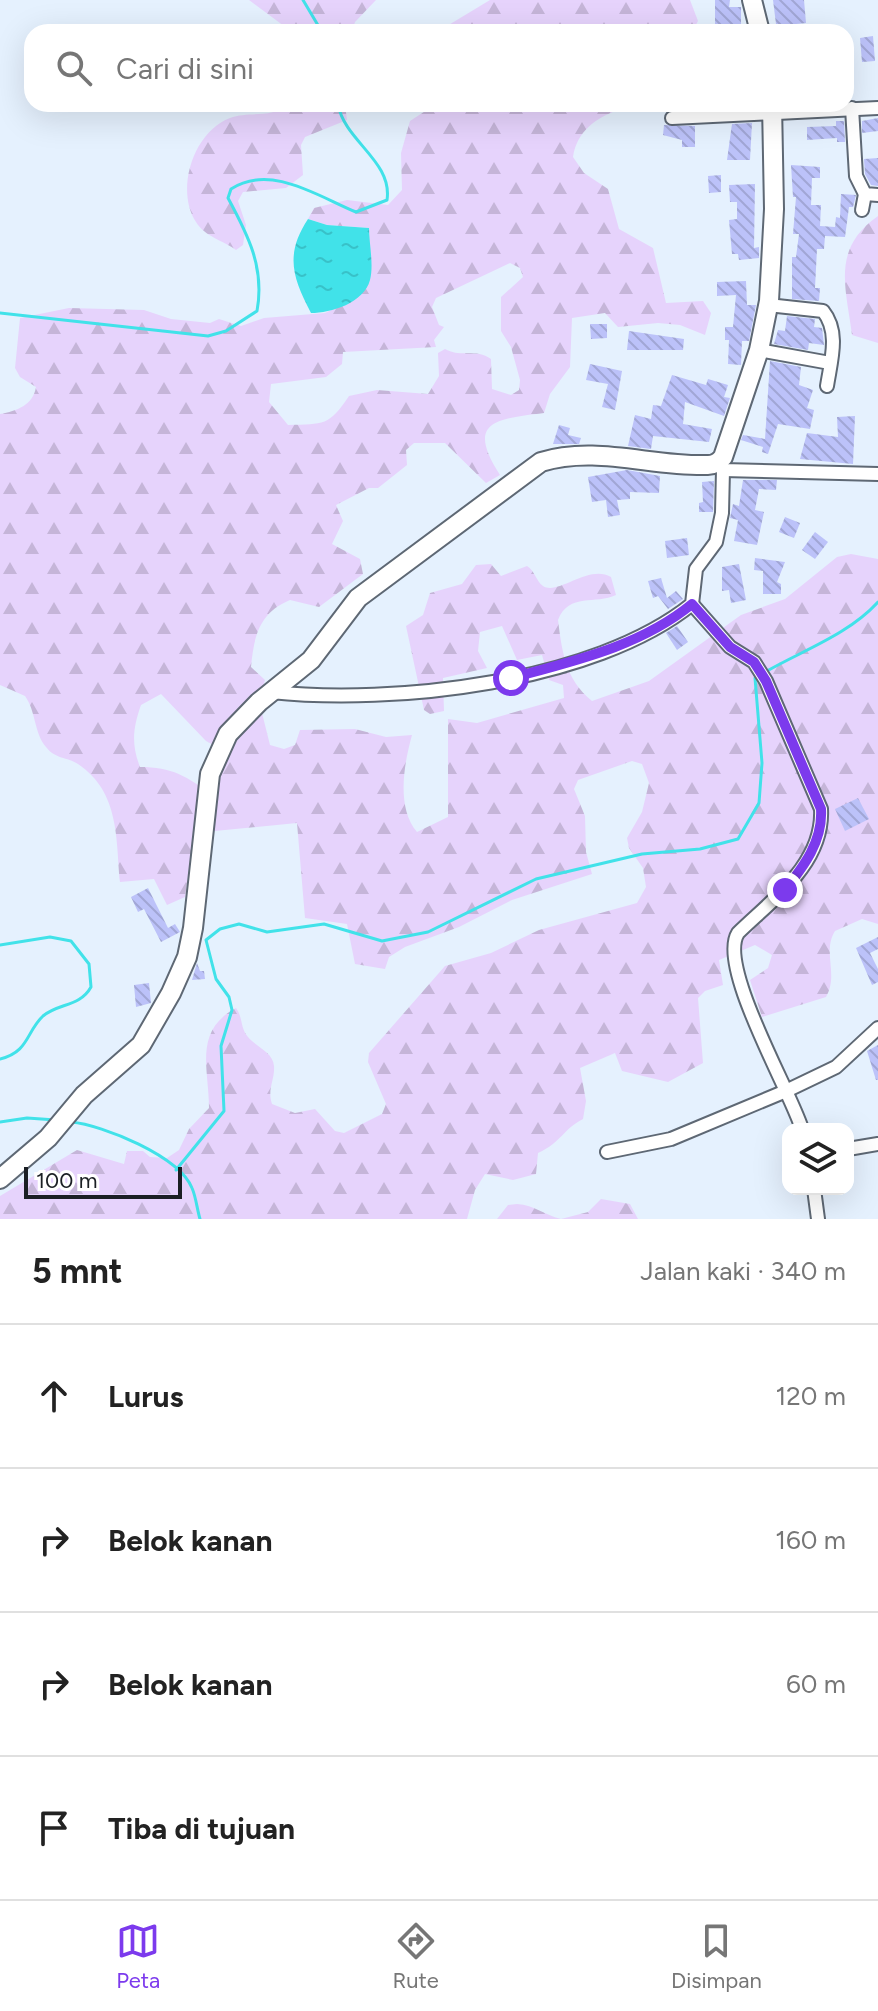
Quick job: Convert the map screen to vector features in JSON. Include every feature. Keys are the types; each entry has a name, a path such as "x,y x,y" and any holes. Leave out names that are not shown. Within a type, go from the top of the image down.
{"main road":[{"path":"752,0 758,24"},
{"path":"0,1179 48,1138 75,1106 141,1045 180,975 193,928 197,869 214,760 241,719 320,649 358,598 541,462 568,456 722,466 759,350 768,305 774,209 773,112"}],"street":[{"path":"854,108 878,108"},
{"path":"672,118 733,112"},
{"path":"852,112 856,176 871,195 862,210"},
{"path":"768,305 823,311 833,328 827,386"},
{"path":"759,350 830,363"},
{"path":"799,1123 746,1002 733,945 738,933 801,870 815,844 822,818 806,766 766,681 754,662 730,647 692,604 696,569 716,542 722,513 722,466 878,474"},
{"path":"271,692 379,697 511,678 577,660 654,631 692,604"},
{"path":"607,1152 671,1139 786,1091 836,1067 878,1028"},
{"path":"854,1148 878,1144"},
{"path":"815,1195 818,1219"}],"green space":[{"path":"249,0 376,0 354,24 281,24"},
{"path":"490,0 690,0 698,21 696,24 450,24"},
{"path":"346,112 347,120 305,137 301,145 303,175 286,188 243,192 238,201 246,225 243,245 236,250 209,235 196,222 187,194 191,163 197,149 217,125 237,116"},
{"path":"424,112 613,112 583,133 573,157 584,173 608,189 619,229 653,248 666,303 703,301 711,313 705,335 680,325 658,323 618,327 605,313 572,318 570,367 550,394 544,413 500,421 486,433 485,443 500,475 486,483 445,443 414,443 406,450 407,465 378,488 369,488 336,505 343,521 332,544 360,559 363,574 319,607 290,600 280,605 260,627 251,667 265,680 259,701 270,745 284,749 295,745 300,730 355,729 386,737 412,735 406,759 404,798 410,822 417,832 448,817 448,719 477,723 564,698 563,685 549,680 542,655 517,660 502,626 480,632 478,651 487,668 443,678 444,711 430,714 424,710 406,626 423,615 430,593 462,584 476,565 491,564 501,576 527,566 543,586 549,588 593,574 611,577 616,595 576,602 563,611 558,620 570,674 592,701 649,681 741,615 785,599 837,557 851,554 878,559 878,924 862,919 835,931 830,947 830,989 826,997 762,1017 750,980 768,968 772,955 755,945 719,960 723,985 705,991 698,998 703,1063 668,1082 622,1071 615,1053 580,1068 586,1101 583,1119 538,1153 536,1174 513,1180 485,1174 475,1190 467,1219 0,1219 0,1196 77,1150 124,1164 127,1151 143,1151 150,1157 167,1158 179,1150 189,1129 209,1108 206,1052 209,1039 222,1017 236,1008 245,1034 273,1061 272,1104 295,1113 315,1109 335,1131 344,1133 382,1114 386,1104 368,1062 369,1053 445,966 491,953 539,930 637,903 646,887 643,868 629,848 627,838 642,812 649,783 642,764 632,761 578,780 574,789 585,816 586,852 592,874 512,900 459,927 405,947 389,957 385,969 355,964 347,924 305,918 297,823 194,833 185,897 167,905 154,879 120,882 113,818 102,788 78,764 50,751 39,735 25,696 0,685 0,414 23,406 32,398 36,387 20,377 15,368 20,318 69,308 144,310 171,319 210,323 219,319 241,326 264,318 325,313 358,297 369,228 327,225 308,219 314,208 347,200 388,205 402,190 401,153 410,121","holes":["510,263 520,268 523,277 501,297 501,331 511,347 520,380 519,390 511,395 492,389 491,359 480,354 456,353 445,349 438,353 439,376 428,394 377,390 349,396 330,418 310,424 288,425 269,402 271,384 326,377 342,364 343,352 436,347 434,340 444,327 439,325 432,307 436,298","161,694 206,741 225,751 213,796 179,774 140,767 134,743 141,705"]},
{"path":"878,216 878,343 852,335 845,270 853,242"},
{"path":"601,1199 630,1204 638,1219 561,1219 588,1212"},
{"path":"517,1204 561,1219 497,1219 508,1205"}],"water":[{"path":"308,219 327,225 369,228 372,268 367,288 354,301 328,311 311,313 296,277 296,243"}],"building":[{"path":"715,0 730,0 729,7 741,7 741,24 715,24"},
{"path":"773,0 804,0 806,23 776,24"},
{"path":"873,36 875,61 862,62 860,38"},
{"path":"878,118 878,131 862,133 862,121"},
{"path":"836,121 844,121 845,142 837,142 837,138 807,140 807,127 836,126"},
{"path":"752,123 750,160 727,160 732,124"},
{"path":"664,125 695,126 695,147 682,147 682,140 663,135"},
{"path":"878,158 878,186 871,185 865,174 864,159"},
{"path":"791,165 820,167 820,178 812,178 811,205 821,205 820,226 835,227 836,217 840,218 841,194 856,195 853,207 849,207 845,237 825,236 824,249 817,249 815,288 820,288 819,301 792,299 792,257 796,257 799,234 793,234 796,197 793,197"},
{"path":"721,175 721,192 709,193 708,176"},
{"path":"755,184 754,248 759,247 759,258 739,260 738,254 732,254 729,220 737,219 737,202 730,202 729,185"},
{"path":"746,281 747,305 756,305 749,341 742,341 741,365 728,364 729,340 725,340 725,327 733,327 736,295 717,296 717,282"},
{"path":"787,316 815,319 814,327 822,328 824,345 809,343 808,350 774,344 778,330 785,331"},
{"path":"590,324 607,324 607,338 591,339"},
{"path":"629,331 684,339 683,350 627,350"},
{"path":"770,361 801,367 799,385 813,390 807,408 814,410 810,429 778,424 768,454 762,452 763,447 741,440 743,435 765,439"},
{"path":"590,364 622,371 615,410 602,407 608,384 586,380"},
{"path":"672,375 706,385 708,379 728,385 724,397 730,398 724,416 685,402 683,424 712,429 709,442 653,436 651,449 628,446 635,415 651,419 653,405 661,406"},
{"path":"855,416 853,464 800,459 807,433 838,437 837,417"},
{"path":"559,425 570,428 568,435 581,438 579,444 553,444"},
{"path":"627,470 660,476 659,493 630,492 630,499 617,500 620,515 608,517 606,500 592,502 588,477"},
{"path":"743,480 777,480 776,490 759,489 755,510 764,512 757,545 734,541 738,520 730,518 733,504 739,506"},
{"path":"714,481 713,512 699,512 699,503 703,502 702,482"},
{"path":"785,517 800,523 794,538 779,532"},
{"path":"815,532 828,542 815,559 802,550"},
{"path":"687,538 689,555 667,558 665,541"},
{"path":"755,558 785,562 777,582 781,584 781,594 763,594 763,571 754,570"},
{"path":"739,564 746,600 731,603 729,590 722,591 722,567"},
{"path":"661,578 667,598 676,591 683,599 668,609 658,596 653,598 648,581"},
{"path":"677,626 688,642 677,650 666,633"},
{"path":"858,798 869,819 845,831 835,809"},
{"path":"148,888 168,928 175,924 180,932 161,942 144,909 138,912 131,897"},
{"path":"878,937 878,949 870,953 878,969 878,982 872,985 856,948"},
{"path":"197,963 200,971 204,971 205,979 192,980"},
{"path":"149,983 151,1003 136,1007 134,985"},
{"path":"878,1045 878,1080 876,1080 867,1051"}],"waterway":[{"path":"303,0 317,24"},
{"path":"0,313 208,336 226,331 257,311 259,295 257,266 228,198 231,189 246,182 278,181 311,191 356,212 387,200 383,174 349,129 340,112"},
{"path":"767,671 840,632 878,602"},
{"path":"176,1170 224,1111 221,1046 232,1010 229,997 216,979 206,940 220,929 239,924 267,932 324,924 382,941 428,932 536,879 642,854 700,849 738,839 759,803 762,763 755,678 760,675"},
{"path":"0,945 50,937 71,941 89,964 91,987 75,1002 43,1016 22,1047 0,1059"},
{"path":"0,1122 27,1118 56,1120"},
{"path":"71,1122 102,1129 139,1144 172,1165 192,1188 200,1219"}],"route":[{"path":"511,678 577,660 654,631 692,604 709,627 730,647 754,662 766,681 806,766 821,809 822,826 815,844 801,870 785,890"}]}
